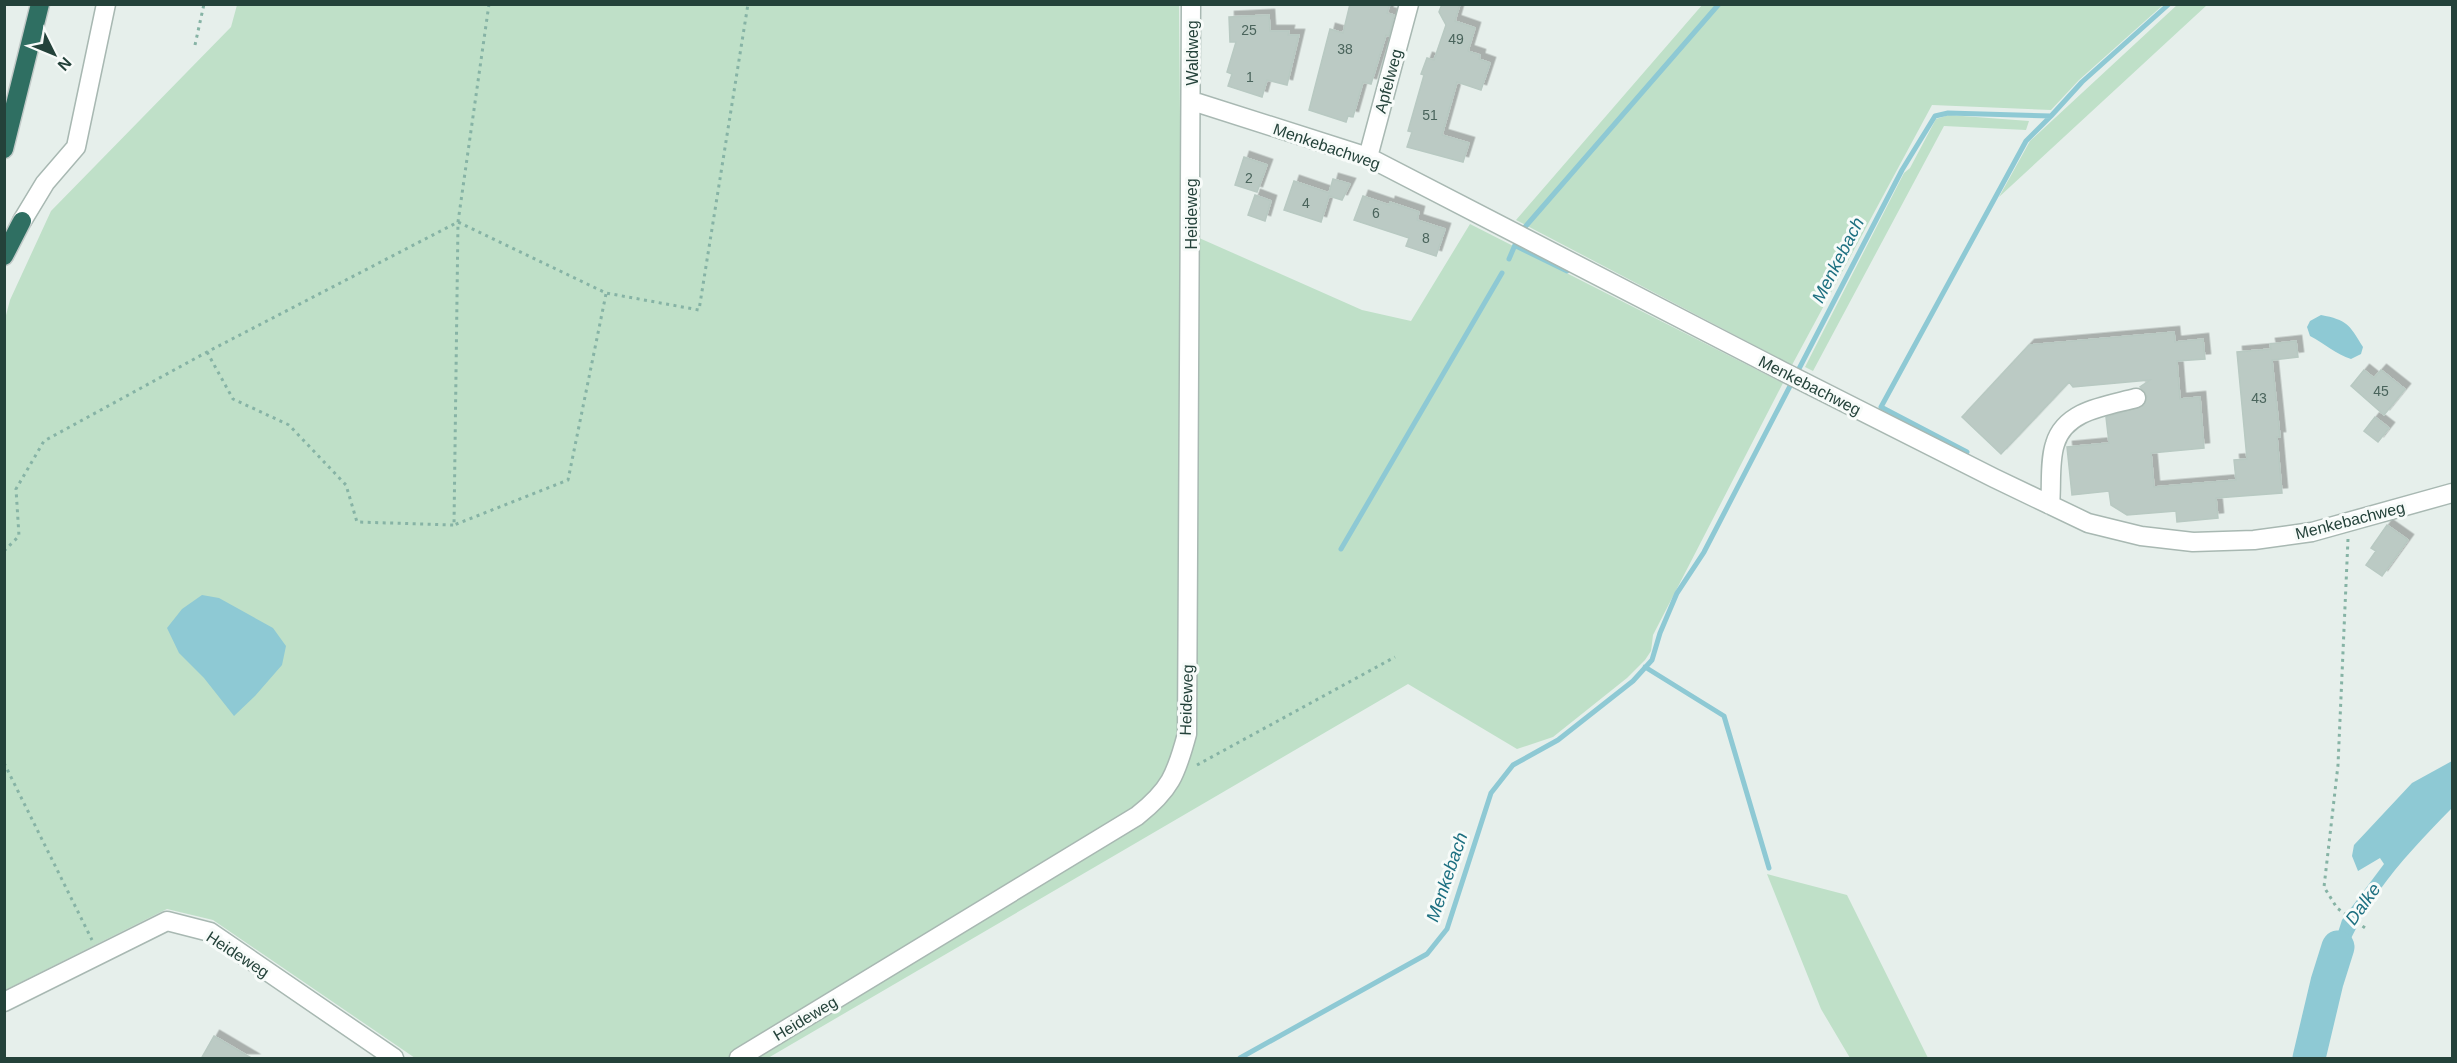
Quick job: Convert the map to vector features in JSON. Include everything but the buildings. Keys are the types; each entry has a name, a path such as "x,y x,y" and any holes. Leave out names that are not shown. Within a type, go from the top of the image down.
{"highway":[{"path":"4,149 40,4"},
{"path":"4,256 22,221"}],"street":[{"path":"22,221 45,183 76,147 106,4"},
{"name":"Waldweg","path":"1191,4 1192,100"},
{"name":"Apfelweg","path":"1368,157 1409,4"},
{"name":"Menkebachweg","path":"1192,100 1368,157 1808,385 2088,523 2142,536 2193,542 2254,540 2312,532 2452,493"},
{"name":"Heideweg","path":"739,1059 1137,816 1158,799 1178,768 1187,734 1192,100"},
{"path":"2050,505 2054,445 2066,423 2093,409 2136,398"},
{"name":"Heideweg","path":"4,1002 167,921 210,932 394,1059"}],"path":[{"path":"195,45 204,4"},
{"path":"454,525 459,222 489,4"},
{"path":"459,222 606,293 699,310 748,4"},
{"path":"4,551 19,536 16,489 44,441 207,352 459,222"},
{"path":"207,352 233,399 289,425 346,485 357,522 454,525 568,480 606,293"},
{"path":"2349,522 2338,765 2324,887 2337,909 2368,930"},
{"path":"1178,768 1194,767 1395,657"},
{"path":"4,763 100,955"}],"green space":[{"path":"1703,4 2163,5 2079,80 2051,110 1932,105 1792,365 1516,220"},
{"path":"237,5 1179,5 1181,230 1362,310 1411,321 1470,224 1783,383 1653,635 1651,651 1627,678 1553,737 1517,749 1408,684 768,1058 415,1058 213,920 167,909 5,990 5,319 10,300 51,211 231,27"},
{"path":"2177,5 2207,5 1999,197 2030,141"},
{"path":"1949,115 2029,121 2026,130 1944,126 1813,371 1805,367 1904,173 1910,168 1936,119"},
{"path":"1767,874 1847,895 1928,1058 1850,1058 1821,1009"}],"water":[{"path":"2321,315 2346,324 2363,347 2361,354 2351,359 2310,336 2307,327 2310,321"},
{"path":"202,595 219,598 273,628 286,646 282,665 234,716 204,678 179,653 167,628 182,609"},
{"path":"2452,761 2452,808 2413,849 2379,891 2352,936 2332,990 2320,988 2342,920 2384,864 2380,858 2358,871 2352,856 2354,845 2412,783"}],"waterway":[{"path":"1525,227 1719,4"},
{"name":"Menkebach","path":"1240,1058 1427,954 1447,929 1491,793 1513,765 1558,740 1633,681 1652,660 1660,633 1677,593 1704,552 1902,170 1935,116 1948,113 2051,116 2082,82 2169,4"},
{"path":"1967,452 1881,407 2026,141 2051,116"},
{"path":"1509,259 1515,245"},
{"path":"1516,246 1567,271"},
{"path":"1341,549 1502,273"},
{"name":"Menkebach","path":"1645,667 1724,716 1769,868"},
{"name":"Dalke","path":"2309,1058 2338,947"}]}
